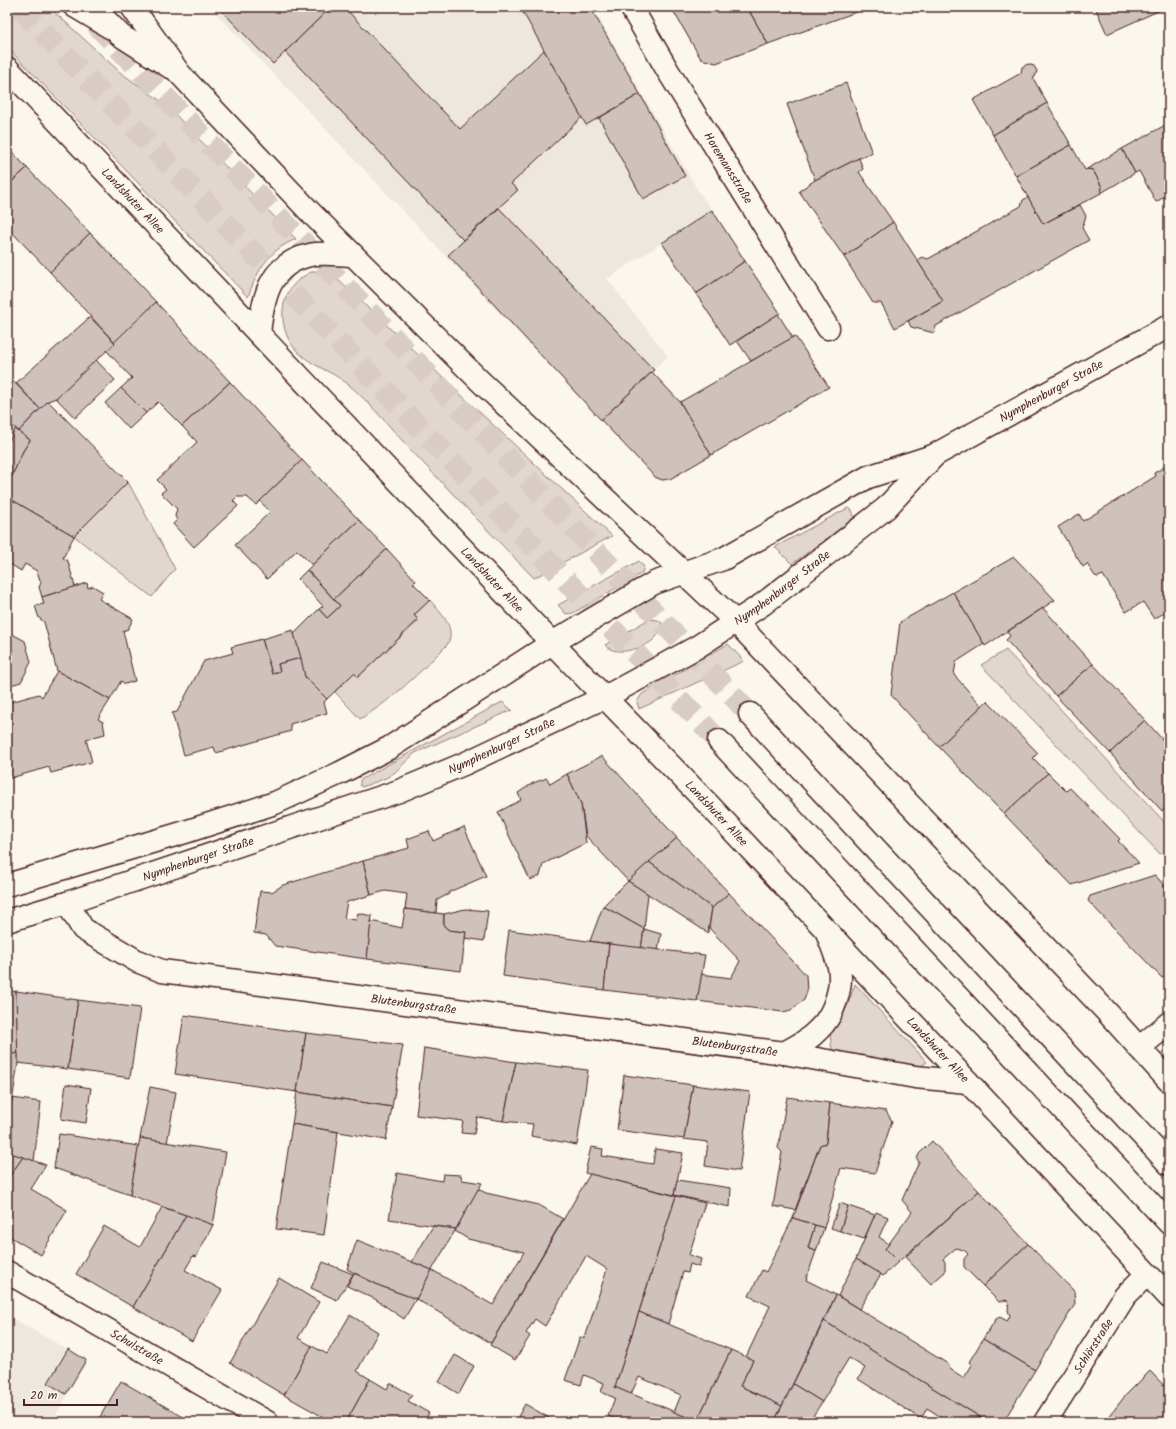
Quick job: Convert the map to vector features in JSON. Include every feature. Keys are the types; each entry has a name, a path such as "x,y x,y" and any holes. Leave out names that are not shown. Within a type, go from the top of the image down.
{"main road":[{"path":"93,7 120,35 179,73"},
{"path":"132,7 179,73 353,255 480,381 685,572 737,623 815,703 1140,1048 1169,1081"},
{"name":"Horemansstraße","path":"631,7 668,71 828,328"},
{"name":"Landshuter Allee","path":"7,68 605,698 709,805 1169,1297"},
{"path":"259,333 263,302 269,286 283,268 295,260 311,255 353,255"},
{"name":"Nymphenburger Straße","path":"7,885 182,833 282,799 389,748 552,642 654,583 723,560 868,477 933,456 1169,326"},
{"name":"Nymphenburger Straße","path":"7,921 67,903 399,791 473,760 605,698 678,658 737,623 886,508 933,456"},
{"path":"750,714 1169,1164"},
{"path":"719,741 1169,1223"},
{"name":"Blutenburgstraße","path":"67,903 83,929 137,961 162,971 784,1053 915,1078 968,1082"},
{"name":"Blutenburgstraße","path":"784,1053 804,1043 820,1028 833,1007 839,989 839,968 827,932"},
{"path":"1140,1048 1169,1022"},
{"name":"Schulstraße","path":"7,1272 267,1422"},
{"name":"Schlörstraße","path":"1045,1422 1125,1296 1147,1274"}],"lane":[{"path":"72,7 120,35"}],"shaded area":[{"path":"7,7 49,7 121,73 165,104 296,239 278,249 265,262 248,297 7,47"},
{"path":"210,7 592,7 697,189 712,210 607,279 668,356 601,420"},
{"path":"314,271 335,277 612,536 534,578 357,392 342,379 301,355 289,340 283,319 285,299 296,282"},
{"path":"128,482 175,569 152,597 74,536"},
{"path":"848,508 852,510 854,516 852,520 792,564 775,547"},
{"path":"639,561 644,567 642,573 573,613 566,614 558,605"},
{"path":"430,600 443,616 449,627 450,638 447,645 395,694 360,719 335,692 354,673 358,677 418,621 414,615"},
{"path":"649,619 658,620 662,623 662,629 652,641 647,644 635,649 621,651 609,649 605,645"},
{"path":"728,644 744,661 639,709 637,702 642,694"},
{"path":"1006,650 1169,827 1169,851 1160,854 981,665"},
{"path":"502,702 512,710 415,753 394,773 386,778 362,787 360,786 360,780"},
{"path":"855,984 927,1062 919,1067 832,1052 830,1033 839,1022"},
{"path":"7,1315 87,1361 52,1422 7,1422"}],"building":[{"path":"218,7 331,7 273,64"},
{"path":"331,7 344,7 460,129 544,50 582,117 511,184 518,190 463,240 285,52"},
{"path":"520,7 590,7 640,94 586,125"},
{"path":"671,7 747,7 768,44 716,63 701,59"},
{"path":"762,7 870,7 768,44 750,12"},
{"path":"1095,7 1167,7 1107,34"},
{"path":"1028,64 1034,66 1037,71 1035,77 1033,78 1047,103 993,135 973,100 1021,73 1022,67"},
{"path":"846,83 872,153 815,180 787,104"},
{"path":"640,94 685,176 643,199 599,118"},
{"path":"1047,103 1071,145 1016,176 993,135"},
{"path":"1169,123 1169,194 1156,202 1139,171 1135,173 1122,149"},
{"path":"1071,145 1085,170 1093,170 1102,187 1101,193 1043,224 1016,176"},
{"path":"7,146 27,168 7,186"},
{"path":"1122,149 1135,173 1101,193 1102,187 1093,170 1087,169"},
{"path":"859,158 863,169 859,172 893,222 844,257 799,191 815,180"},
{"path":"27,168 90,233 50,272 7,227 7,186"},
{"path":"1028,197 1043,224 1080,205 1086,216 1082,228 1089,240 936,326 934,333 911,327 908,321 943,301 917,260 922,257 928,259 1021,206 1023,200"},
{"path":"499,208 654,370 601,420 448,255"},
{"path":"712,210 745,261 696,294 662,243"},
{"path":"893,222 943,301 895,328 881,303 873,303 844,257"},
{"path":"90,233 156,302 115,343 50,272"},
{"path":"745,261 780,313 730,345 696,294"},
{"path":"156,302 230,382 182,426 158,402 146,413 121,388 132,378 106,350"},
{"path":"778,314 793,338 751,361 737,341"},
{"path":"90,317 115,343 56,398 48,401 40,409 16,383"},
{"path":"795,336 829,387 711,455 680,402"},
{"path":"96,360 115,380 75,418 56,398"},
{"path":"652,372 680,402 711,455 670,479 662,480 655,477 601,420"},
{"path":"7,375 40,409 19,431 7,422"},
{"path":"230,382 302,460 256,505 247,497 237,497 233,501 238,506 194,547 173,524 177,520 175,516 177,509 161,493 166,489 157,480 197,442 182,426"},
{"path":"121,388 146,413 129,429 105,403"},
{"path":"48,401 128,482 74,536 7,497 7,487 23,451 30,440 19,431"},
{"path":"15,429 30,440 23,451 7,487 7,445"},
{"path":"302,460 359,520 312,565 297,550 267,579 235,545 270,512 260,501"},
{"path":"1169,464 1169,610 1154,619 1143,602 1126,612 1103,575 1098,577 1095,576 1087,564 1083,567 1058,527 1079,514 1083,521 1156,476 1154,473"},
{"path":"7,497 74,536 63,558 68,561 75,587 42,597 39,587 41,583 37,571 25,564 21,571 7,562"},
{"path":"359,520 387,549 334,599 307,570"},
{"path":"387,549 416,581 413,583 430,600 414,615 418,620 358,677 354,673 327,699 305,677 294,634 319,609 327,618 340,606 334,599"},
{"path":"1014,557 1055,600 985,646 953,592"},
{"path":"307,570 340,606 327,618 319,609 323,606 298,579"},
{"path":"87,583 88,588 93,586 103,592 99,599 133,619 128,629 123,631 135,681 125,684 121,681 110,700 57,671 44,622 39,618 35,606 44,604 42,597"},
{"path":"953,592 984,644 956,662 954,675 982,706 939,747 891,695 900,622"},
{"path":"1043,608 1093,664 1056,696 1006,640 1010,636 1007,632"},
{"path":"293,630 301,658 278,664 280,671 272,674 262,639"},
{"path":"7,631 25,641 31,662 21,682 7,686"},
{"path":"262,639 272,674 280,671 278,664 301,658 305,677 327,699 324,702 327,713 290,724 291,731 216,753 214,747 184,755 172,713 177,712 204,661 233,653 231,647"},
{"path":"1093,664 1145,720 1110,753 1056,696"},
{"path":"57,671 110,700 98,719 103,722 105,734 86,739 92,762 51,773 49,767 7,779 7,703 39,694 42,697"},
{"path":"987,701 1038,753 1033,758 1048,773 1004,814 939,747"},
{"path":"1145,720 1169,747 1169,805 1162,811 1110,753"},
{"path":"602,756 677,838 628,881 586,836 581,804 567,774"},
{"path":"1048,773 1066,791 1070,788 1120,839 1118,841 1139,863 1072,885 1004,814"},
{"path":"567,774 581,804 586,843 543,864 540,876 530,880 498,812 521,800 518,793 533,783 547,778 550,784"},
{"path":"464,827 486,876 449,892 449,894 437,900 436,913 405,909 407,894 385,891 371,895 363,861 409,848 407,839 429,831 433,841"},
{"path":"677,838 729,893 712,908 649,862"},
{"path":"363,861 371,895 347,902 344,918 356,920 358,913 372,916 367,959 275,946 266,935 254,933 260,891 272,892 283,885"},
{"path":"649,862 712,908 708,933 628,881"},
{"path":"1155,875 1169,891 1169,974 1162,978 1088,901 1090,896"},
{"path":"628,881 648,894 644,929 603,906"},
{"path":"729,893 806,975 807,992 804,1000 791,1010 783,1012 697,1001 701,974 731,978 740,961 709,928 712,908"},
{"path":"603,906 644,929 641,949 590,941"},
{"path":"405,909 444,914 444,926 449,930 466,932 461,971 367,959 371,921 402,928"},
{"path":"465,909 488,911 484,941 465,938 466,932 449,930 444,926 444,914"},
{"path":"644,929 661,934 658,950 641,949"},
{"path":"509,930 609,944 604,990 503,976"},
{"path":"609,944 705,955 697,1001 604,990"},
{"path":"16,991 18,1053 7,1055 7,993"},
{"path":"16,991 78,1000 68,1069 18,1063"},
{"path":"78,1000 140,1008 130,1078 68,1069"},
{"path":"184,1015 306,1033 297,1092 175,1074"},
{"path":"306,1033 403,1045 392,1107 297,1092"},
{"path":"424,1048 516,1062 503,1121 477,1117 474,1134 461,1133 463,1121 416,1115"},
{"path":"18,1053 18,1063 7,1134 7,1055"},
{"path":"516,1062 588,1070 577,1145 531,1136 533,1124 503,1121"},
{"path":"624,1075 693,1085 684,1139 617,1130"},
{"path":"66,1084 91,1088 86,1123 61,1119"},
{"path":"693,1085 750,1092 739,1171 705,1166 708,1142 684,1139"},
{"path":"150,1087 176,1092 167,1143 140,1138"},
{"path":"297,1092 392,1107 386,1140 292,1124"},
{"path":"787,1097 830,1103 826,1143 820,1145 795,1210 773,1206 782,1152 778,1148"},
{"path":"12,1098 41,1102 34,1161 7,1152 7,1134"},
{"path":"830,1103 886,1111 892,1121 875,1173 841,1168 824,1228 793,1218 820,1145 826,1143"},
{"path":"292,1124 338,1132 324,1235 276,1229"},
{"path":"59,1134 139,1146 130,1195 54,1168"},
{"path":"140,1138 226,1152 213,1225 130,1195"},
{"path":"932,1141 979,1191 898,1262 885,1249 912,1212 902,1200 919,1162 917,1159 919,1154"},
{"path":"591,1147 603,1149 602,1156 653,1164 655,1149 683,1153 674,1195 585,1173"},
{"path":"7,1152 23,1157 7,1180"},
{"path":"23,1157 46,1165 31,1189 67,1210 41,1255 7,1235 7,1180"},
{"path":"397,1173 442,1181 443,1174 461,1175 462,1180 482,1183 456,1229 389,1219"},
{"path":"590,1174 676,1196 615,1387 697,1421 698,1419 704,1422 625,1422 608,1416 615,1398 601,1392 604,1383 584,1375 581,1385 565,1380 580,1337 585,1338 607,1269 586,1256 545,1326 535,1319 526,1333 530,1336 515,1360 490,1345"},
{"path":"677,1180 731,1188 730,1207 674,1195"},
{"path":"478,1189 486,1193 539,1205 563,1219 491,1343 416,1299 432,1270 493,1305 524,1252 468,1239 455,1231"},
{"path":"979,1191 1028,1244 983,1286 964,1267 964,1259 968,1254 964,1250 956,1248 943,1259 945,1262 945,1272 931,1284 905,1257"},
{"path":"676,1196 705,1203 689,1255 701,1259 699,1267 690,1264 688,1273 683,1272 668,1324 639,1312"},
{"path":"840,1203 848,1206 840,1231 831,1228"},
{"path":"848,1206 875,1215 864,1239 840,1231"},
{"path":"162,1207 186,1215 133,1307 76,1274 104,1226 140,1247"},
{"path":"876,1212 888,1217 879,1237 889,1244 885,1249 898,1262 883,1276 856,1259"},
{"path":"186,1215 213,1225 196,1257 193,1256 185,1270 222,1290 192,1341 133,1307"},
{"path":"793,1218 815,1225 808,1248 816,1251 806,1280 836,1295 782,1406 740,1386 753,1360 746,1357 770,1306 749,1296 762,1270 766,1272"},
{"path":"815,1225 824,1228 816,1251 808,1248"},
{"path":"433,1226 456,1229 432,1270 412,1262"},
{"path":"357,1240 432,1270 416,1299 380,1286 347,1269"},
{"path":"1028,1244 1074,1291 1075,1304 1035,1370 983,1339 996,1319 1000,1317 1007,1321 1010,1316 1008,1310 1009,1302 1006,1300 999,1302 983,1286"},
{"path":"856,1259 881,1274 859,1309 838,1296"},
{"path":"323,1262 353,1274 337,1300 311,1288"},
{"path":"354,1273 380,1286 416,1299 404,1319 375,1299 347,1286"},
{"path":"279,1278 319,1302 298,1338 312,1346 284,1395 230,1363"},
{"path":"836,1295 948,1364 950,1369 964,1378 972,1365 969,1362 983,1339 1035,1370 1003,1422 988,1422 824,1321"},
{"path":"639,1312 731,1350 697,1421 674,1412 681,1395 639,1377 631,1394 615,1387"},
{"path":"350,1315 378,1332 357,1371 370,1379 346,1422 332,1422 284,1395 312,1346 327,1354"},
{"path":"824,1321 988,1422 938,1422 941,1417 927,1408 921,1419 858,1379 865,1368 849,1358 822,1402 793,1384"},
{"path":"68,1349 86,1360 66,1394 48,1383"},
{"path":"731,1350 753,1360 740,1386 782,1406 774,1422 704,1422 698,1419"},
{"path":"455,1355 474,1366 459,1394 439,1382"},
{"path":"1150,1371 1169,1391 1169,1422 1105,1422 1125,1396"},
{"path":"370,1379 387,1389 390,1383 412,1395 408,1401 429,1413 424,1422 346,1422"},
{"path":"121,1381 192,1422 97,1422"},
{"path":"793,1384 822,1402 809,1422 774,1422"},
{"path":"525,1404 556,1422 515,1422"}],"tunnel":[{"path":"19,7 719,741"},
{"path":"96,24 750,714"}]}
